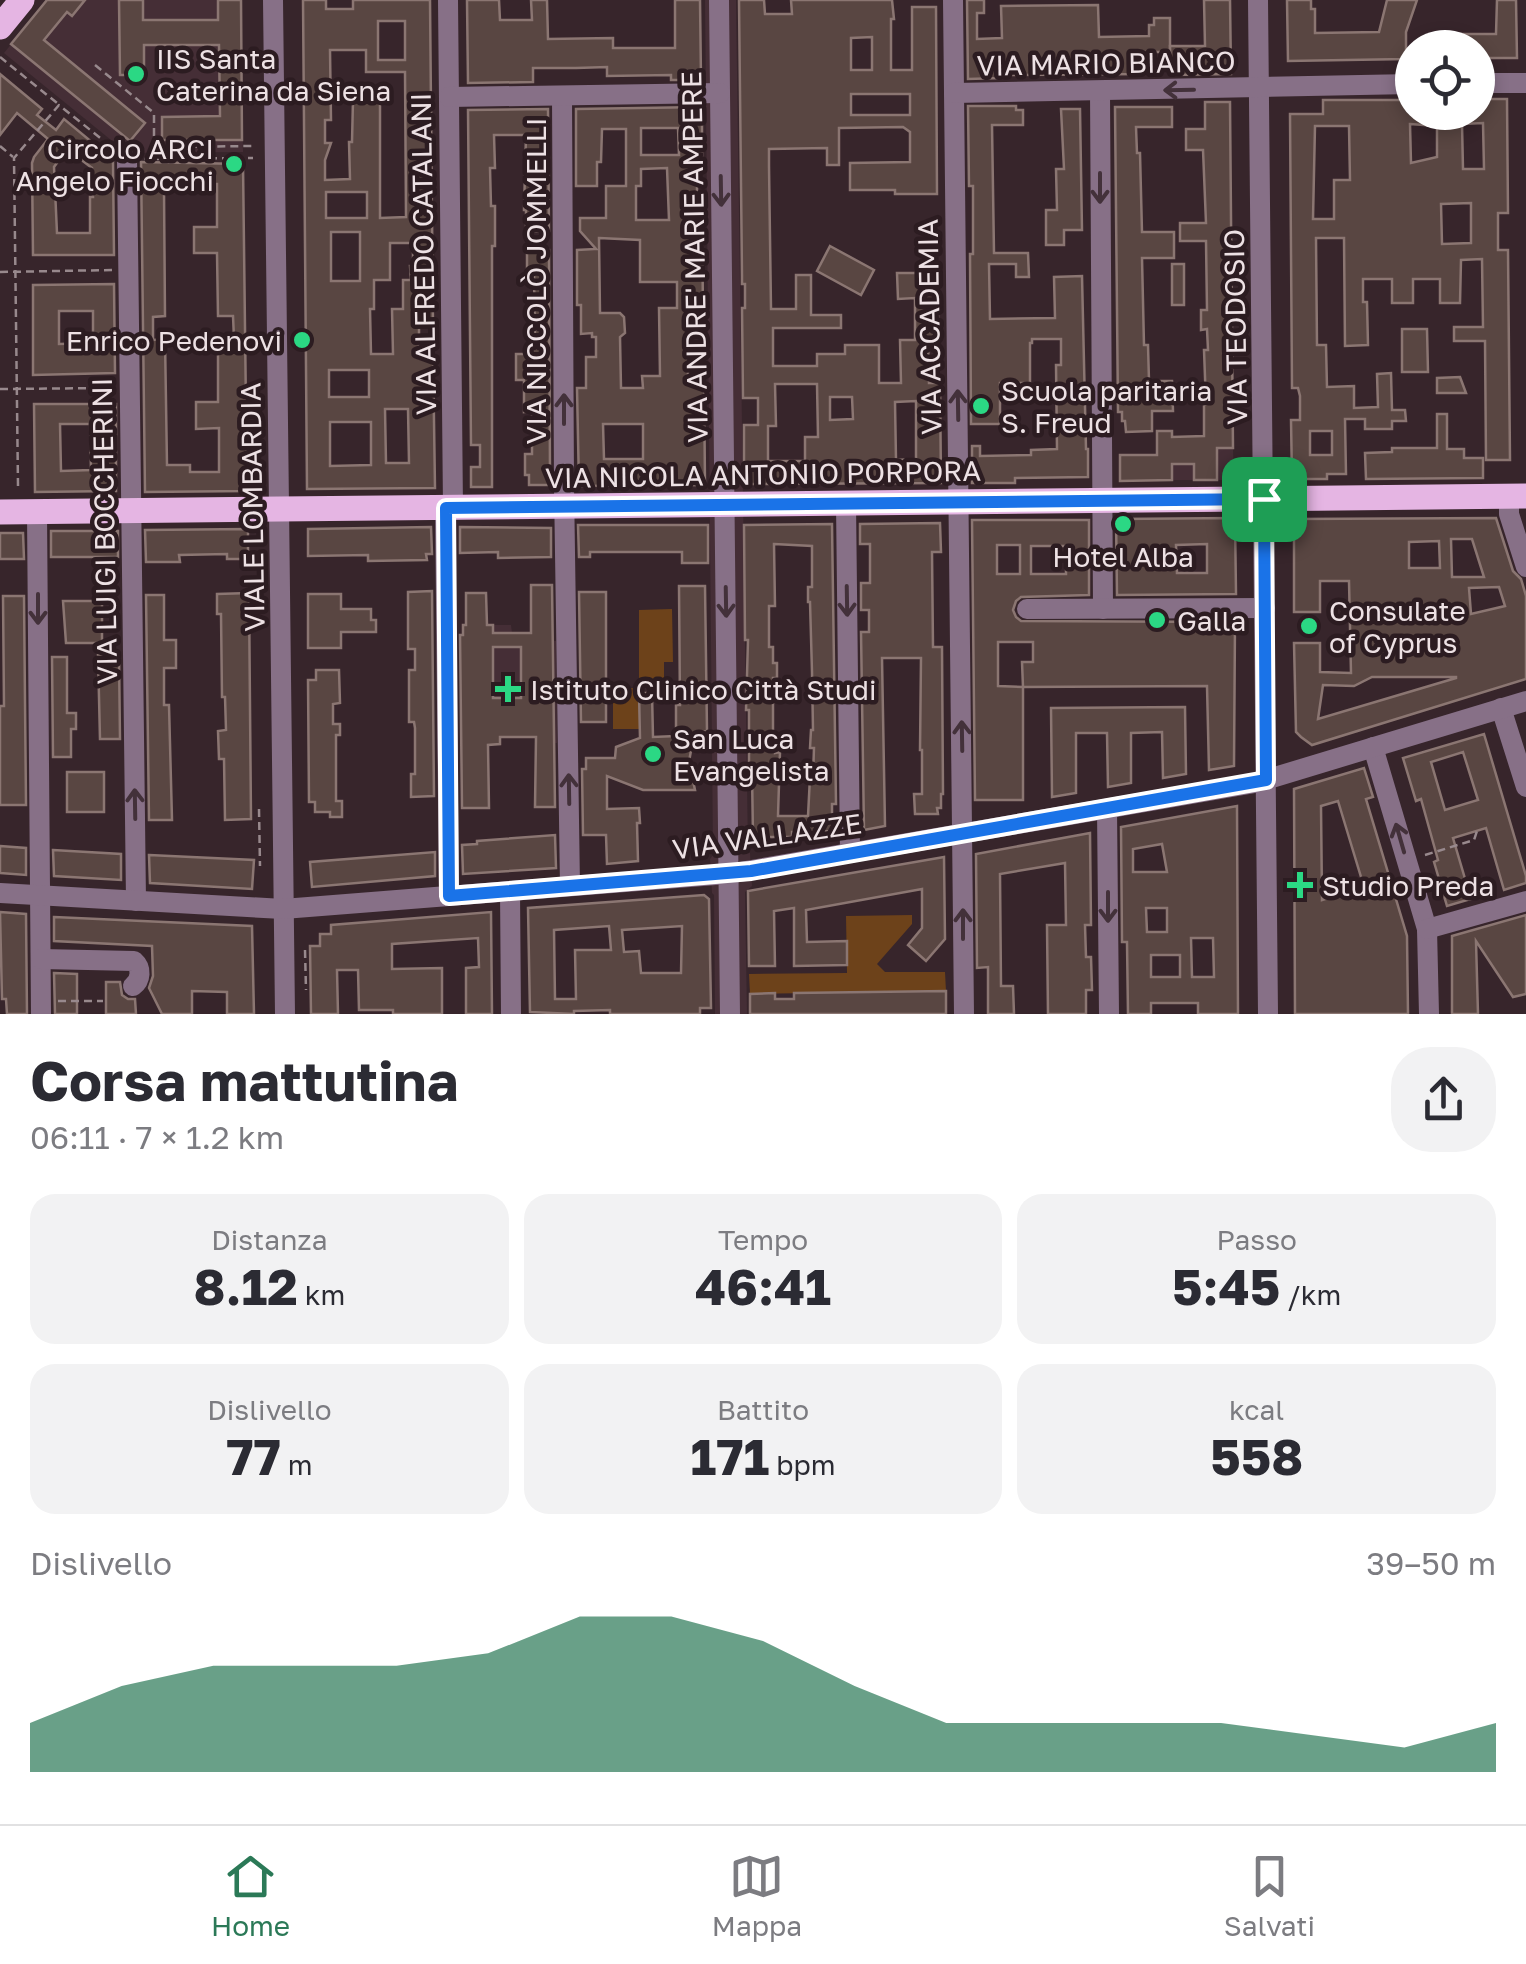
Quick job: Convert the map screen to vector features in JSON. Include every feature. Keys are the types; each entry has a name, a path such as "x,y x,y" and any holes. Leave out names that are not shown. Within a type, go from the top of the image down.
{"main road":[{"path":"0,27 22,0"},
{"name":"VIA NICOLA ANTONIO PORPORA","path":"0,512 1518,496"}],"street":[{"name":"VIALE LOMBARDIA","path":"273,0 285,1014"},
{"name":"VIA ALFREDO CATALANI","path":"448,0 449,896"},
{"name":"VIA ANDRE' MARIE AMPERE","path":"719,0 730,1014"},
{"name":"VIA ACCADEMIA","path":"953,0 964,1014"},
{"name":"VIA TEODOSIO","path":"1258,0 1268,1014"},
{"path":"1495,83 1526,82"},
{"name":"VIA MARIO BIANCO","path":"954,93 1395,84"},
{"path":"1100,91 1102,609"},
{"path":"449,97 720,93"},
{"name":"VIA NICCOLÒ JOMMELLI","path":"562,96 570,886"},
{"name":"VIA LUIGI BOCCHERINI","path":"133,160 128,270 136,901"},
{"path":"1518,496 1509,514 1526,566"},
{"path":"846,503 850,853"},
{"path":"37,512 41,1008"},
{"path":"1027,609 1265,608"},
{"name":"VIA VALLAZZE","path":"0,893 283,909 728,874 1266,780 1526,701"},
{"path":"1501,708 1526,787"},
{"path":"1373,747 1427,929 1429,1014"},
{"path":"1107,809 1109,1014"},
{"path":"510,891 511,1014"},
{"path":"1427,929 1526,901"},
{"path":"41,960 134,961 139,978 133,986"}],"path":[{"path":"0,57 133,160 253,158"},
{"path":"95,65 154,114 154,139 161,147 253,146"},
{"path":"18,486 14,158 59,105"},
{"path":"0,146 14,158"},
{"path":"0,272 128,270"},
{"path":"0,389 130,388"},
{"path":"260,809 260,866"},
{"path":"1419,856 1474,840 1478,831"},
{"path":"306,950 306,990"},
{"path":"41,1008 103,1001"}],"shaded area":[{"name":"IIS Santa Caterina da Siena","path":"47,0 241,0 243,152 127,153 4,53"},
{"path":"705,0 736,0 748,852 752,886 745,892 747,1014 715,1014 710,859 713,855"},
{"path":"1172,448 1233,448 1234,476 1229,480 1172,480"},
{"path":"672,609 673,662 664,662 664,681 639,681 639,610"},
{"name":"Istituto Clinico Città Studi","path":"463,625 511,625 512,633 538,633 539,641 556,641 557,743 536,743 535,737 501,737 500,744 461,745"},
{"path":"613,688 639,688 640,729 613,729"},
{"path":"912,915 912,924 877,964 885,972 945,972 946,991 750,994 749,974 847,973 846,916"}],"building":[{"path":"47,0 85,0 72,16 67,12 44,40 145,123 130,141 11,44"},
{"path":"119,0 143,0 143,20 218,20 218,0 241,0 242,140 162,140 162,117 220,116 219,45 144,45 144,75 120,75"},
{"path":"303,0 326,0 326,9 353,9 353,0 430,0 433,323 419,323 419,354 433,354 435,488 307,489","holes":["378,21 405,21 405,60 378,60","330,50 366,50 366,72 405,72 406,217 380,218 380,100 353,100 350,179 325,180 325,160 331,143 325,143 325,120 331,120","326,192 367,192 367,218 326,218","331,232 360,232 360,281 331,281","390,243 413,243 411,280 403,280 403,309 392,309 393,354 371,354 374,280 390,280","329,370 369,370 369,397 329,397","385,409 408,409 409,463 386,463","330,422 371,422 371,465 330,466"]},
{"path":"467,0 499,0 500,20 532,20 531,0 547,0 548,39 613,38 613,48 675,48 675,0 700,0 701,80 671,80 671,75 607,76 607,67 533,68 533,82 468,83"},
{"path":"739,0 764,0 765,14 792,14 791,0 892,0 891,70 912,70 912,7 936,7 937,194 850,190 850,163 910,162 910,132 903,127 839,128 839,165 827,165 827,148 769,149 769,166 771,309 796,309 796,275 811,275 811,315 841,315 841,328 773,328 773,366 817,366 817,354 845,354 845,345 879,345 879,383 901,383 900,340 915,340 915,298 898,299 897,273 938,273 938,339 928,340 929,383 940,383 941,483 744,484 744,425 758,425 758,398 743,398 745,284","holes":["872,37 872,70 851,70 851,38","851,94 910,94 910,115 851,115","775,384 817,384 818,437 805,437 805,461 768,461 768,426 776,426","830,397 852,397 853,419 830,420","916,401 916,459 896,460 895,402"]},
{"path":"967,0 984,0 984,13 977,13 977,39 1002,38 1001,6 1098,5 1099,37 1149,36 1154,18 1170,18 1170,52 1143,52 1144,74 1002,75 968,79"},
{"path":"1204,0 1230,0 1231,74 1171,75 1170,46 1205,46"},
{"path":"1287,0 1311,0 1315,33 1379,32 1387,0 1417,0 1407,30 1395,30 1395,59 1288,61"},
{"path":"1497,0 1516,0 1517,58 1495,58"},
{"path":"0,74 42,109 37,115 56,130 64,119 110,157 114,255 33,255 32,163 48,139 17,113 0,135","holes":["67,149 92,168 90,233 57,233 54,167"]},
{"path":"1495,99 1507,99 1508,213 1498,213 1498,250 1508,250 1510,460 1486,460 1485,341 1454,341 1454,327 1483,327 1482,259 1461,260 1460,303 1440,303 1440,279 1413,279 1413,303 1392,303 1392,279 1363,279 1368,345 1345,346 1344,238 1316,238 1317,345 1326,345 1327,387 1354,386 1354,408 1378,407 1377,374 1391,373 1392,410 1405,410 1406,421 1392,421 1392,429 1365,429 1365,419 1345,419 1346,474 1327,474 1327,479 1292,479 1291,420 1300,420 1300,396 1298,388 1292,388 1290,114 1323,114 1323,100 1395,100 1395,130 1410,130 1411,163 1437,157 1437,130 1462,130 1463,169 1484,169 1483,130 1495,130","holes":["1315,126 1349,126 1350,180 1334,180 1334,219 1313,219","1471,203 1471,243 1442,244 1441,204","1310,431 1332,431 1332,455 1310,455"]},
{"path":"1205,102 1230,102 1233,448 1217,448 1217,480 1194,480 1194,464 1172,464 1172,480 1120,481 1120,455 1157,455 1157,431 1172,431 1172,437 1204,436 1204,350 1208,350 1207,329 1201,330 1201,310 1207,310 1206,241 1180,241 1180,223 1206,223 1203,150 1186,150 1186,129 1205,129"},
{"path":"968,106 1016,106 1016,110 1023,110 1023,125 992,125 994,253 1028,253 1029,277 1016,277 1016,264 989,264 990,319 1055,318 1054,277 1082,276 1088,477 972,483 972,446 980,446 980,456 1031,455 1031,450 1057,449 1056,365 1061,365 1061,339 1032,339 1030,383 1000,383 1000,424 971,424 973,186 969,186"},
{"path":"702,107 702,168 697,168 697,200 702,200 703,318 687,318 688,377 704,377 705,485 579,486 577,388 586,388 586,357 596,357 596,337 592,333 581,334 581,305 577,305 577,250 596,249 580,231 580,218 606,218 606,186 626,186 626,129 602,129 597,186 576,186 576,109","holes":["641,128 678,128 679,155 641,155","667,168 669,220 636,220 636,186 641,186 641,169","599,238 640,240 640,282 677,282 677,308 659,308 660,376 642,376 643,388 621,388 620,337 625,333 624,317 620,313 600,313","603,424 643,424 643,459 604,459"]},
{"path":"1115,107 1172,107 1172,127 1136,127 1142,232 1174,232 1174,258 1142,258 1149,381 1172,381 1173,411 1152,411 1152,431 1126,432 1122,412 1118,412"},
{"path":"548,109 549,231 526,232 526,135 494,135 495,168 490,168 491,206 495,206 492,487 471,487 471,467 480,467 480,445 471,445 468,110"},
{"path":"1061,109 1080,109 1082,230 1064,230 1064,245 1046,245 1046,210 1057,210 1056,169 1064,169"},
{"path":"141,162 243,164 247,491 145,492","holes":["187,184 217,184 217,227 194,227 194,253 217,253 218,316 233,316 234,339 218,339 218,402 196,402 196,429 219,428 219,472 190,472 190,465 167,465 165,339 153,340 153,317 165,316 164,191 187,190"]},
{"path":"830,246 874,270 861,295 817,271"},
{"path":"549,250 550,476 549,485 529,485 525,454 532,454 532,411 524,412 524,380 516,380 516,354 533,354 535,340 534,275 527,275 527,251"},
{"path":"1172,264 1184,264 1184,305 1172,305"},
{"path":"114,284 115,373 33,375 33,285","holes":["59,311 93,311 93,343 59,344"]},
{"path":"1402,329 1427,329 1428,372 1402,372"},
{"path":"1460,377 1466,393 1437,393 1437,378"},
{"path":"34,404 116,404 116,491 35,492","holes":["60,424 90,424 91,470 61,471"]},
{"path":"1437,414 1447,414 1447,449 1464,449 1464,458 1483,458 1483,478 1366,479 1365,453 1392,452 1392,448 1437,448"},
{"path":"1235,518 1236,594 1117,595 1116,519","holes":["1207,544 1207,573 1177,573 1176,545"]},
{"path":"1496,518 1513,571 1521,579 1526,596 1526,679 1312,745 1296,732 1294,643 1320,643 1320,672 1351,673 1349,581 1320,581 1320,612 1294,612 1294,519","holes":["1451,539 1472,539 1484,577 1452,577","1439,541 1440,568 1409,568 1409,542","1499,587 1505,606 1471,614 1469,588","1372,677 1456,677 1318,719 1323,685 1354,686"]},
{"path":"972,520 1089,520 1089,595 1021,597 1013,610 1021,621 1235,622 1234,766 1209,770 1207,686 1023,687 1023,800 975,800","holes":["997,545 1020,545 1020,574 997,574","1031,546 1066,546 1066,574 1031,574","998,642 1033,642 1033,662 1022,662 1023,687 998,686"]},
{"path":"940,523 941,552 932,552 933,647 942,647 941,808 937,808 938,814 915,814 914,794 922,794 921,658 882,658 885,826 864,830 861,632 869,632 869,610 861,610 861,583 870,583 870,544 860,544 860,524"},
{"path":"832,524 836,804 832,804 832,831 753,837 746,710 744,525","holes":["774,544 812,546 808,602 813,777 808,816 778,816 780,752 775,753 773,735 773,678 777,678 777,663 773,663 773,647 769,647 769,606 775,606"]},
{"path":"578,525 708,525 708,563 682,563 682,552 590,552 590,557 579,557"},
{"path":"431,527 432,554 426,554 427,560 368,561 368,555 308,556 308,529"},
{"path":"460,527 551,528 551,557 498,558 498,552 460,553"},
{"path":"248,529 248,559 227,559 227,554 179,555 180,562 146,562 145,530"},
{"path":"51,531 118,531 118,557 51,557"},
{"path":"0,533 23,533 24,559 0,559"},
{"name":"Istituto Clinico Città Studi","path":"531,585 552,585 555,807 535,807 536,737 500,737 500,744 488,745 489,808 462,808 460,635 466,625 466,593 486,593 487,625 493,625 493,633 531,633","holes":["493,647 521,647 521,698 493,698"]},
{"path":"679,586 705,586 707,731 694,733 689,762 695,790 643,790 607,776 607,809 639,808 640,823 638,861 607,864 606,835 583,835 582,769 586,769 586,758 615,758 616,747 640,738 639,693 652,693 653,737 676,736 676,705 680,705"},
{"path":"432,591 434,796 411,797 415,728 414,722 409,722 409,670 415,670 415,649 408,649 408,592"},
{"path":"579,592 606,592 606,722 581,722"},
{"path":"249,593 251,819 225,820 224,759 219,759 218,731 226,730 225,697 217,594"},
{"path":"308,594 341,594 341,609 371,609 376,632 341,632 341,648 308,648"},
{"path":"146,595 164,595 164,640 176,640 176,668 164,668 164,705 169,705 172,820 149,820"},
{"path":"3,596 24,596 26,805 0,805"},
{"path":"63,601 102,601 102,643 66,643"},
{"path":"98,655 119,655 120,739 100,739"},
{"path":"52,657 67,657 67,713 76,713 76,729 71,729 71,757 53,757"},
{"path":"316,670 339,670 340,703 333,704 333,724 340,724 340,735 336,735 336,801 342,801 342,817 315,812 315,802 309,802 308,680 316,680"},
{"path":"1185,707 1186,774 1163,778 1162,732 1131,733 1131,783 1108,787 1107,733 1076,733 1076,793 1052,797 1051,708"},
{"path":"1484,734 1526,883 1504,890 1486,828 1453,838 1471,899 1447,906 1421,799 1416,801 1403,758","holes":["1463,752 1478,800 1445,810 1431,762"]},
{"path":"1364,768 1373,797 1366,799 1407,936 1408,1014 1295,1014 1294,789","holes":["1338,801 1364,887 1322,900 1321,806"]},
{"path":"67,772 104,772 104,812 67,812"},
{"path":"1237,806 1238,1014 1198,1014 1198,1003 1151,1003 1151,1014 1128,1014 1127,942 1122,942 1121,827","holes":["1162,844 1167,872 1133,872 1133,849","1146,908 1167,908 1167,932 1147,932","1191,938 1213,938 1214,977 1192,977","1151,955 1180,955 1180,977 1151,977"]},
{"path":"1090,833 1091,925 1085,925 1092,990 1086,990 1086,1014 1048,1014 1047,925 1066,925 1065,863 1000,874 1001,986 1013,986 1014,1014 988,1014 988,967 977,968 976,854"},
{"path":"555,835 556,868 463,874 462,845"},
{"path":"0,846 26,848 26,875 0,873"},
{"path":"53,850 121,854 121,880 54,876"},
{"path":"435,852 435,876 312,887 310,862"},
{"path":"149,855 254,860 252,889 150,883"},
{"path":"944,857 945,939 926,961 908,945 922,928 922,889 806,910 807,942 847,941 847,965 794,966 794,908 774,911 775,966 749,966 748,891"},
{"path":"704,895 709,899 711,1008 700,1008 700,1014 530,1012 528,908","holes":["609,926 611,950 575,950 576,999 555,999 554,930","682,926 681,973 641,973 639,951 624,952 622,930"]},
{"path":"0,912 26,914 27,1014 7,1014 6,999 2,999"},
{"path":"491,912 492,1014 466,1014 466,968 479,967 478,938 392,944 392,969 442,968 442,1014 359,1010 358,970 337,970 338,1014 311,1014 310,946 320,946 320,934 331,934 331,925"},
{"path":"1526,915 1526,994 1513,997 1476,941 1478,1014 1452,1014 1452,936"},
{"path":"54,917 252,926 254,1014 227,1014 227,992 192,991 192,1014 162,1014 149,988 153,976 152,946 54,941"},
{"path":"54,973 77,974 77,1014 55,1014"},
{"path":"106,982 120,982 122,995 135,999 136,1014 106,1014"},
{"path":"946,991 946,1014 750,1014 750,994 775,993 775,999 794,999 794,993"}],"place":[{"name":"IIS Santa Caterina da Siena","path":"136,74"},
{"name":"Circolo ARCI Angelo Fiocchi","path":"234,164"},
{"name":"Enrico Pedenovi","path":"302,340"},
{"name":"Scuola paritaria S. Freud","path":"981,406"},
{"name":"Hotel Alba","path":"1123,524"},
{"name":"Galla","path":"1157,620"},
{"name":"Consulate of Cyprus","path":"1309,626"},
{"name":"Istituto Clinico Città Studi","path":"508,689"},
{"name":"San Luca Evangelista","path":"653,754"},
{"name":"Studio Preda","path":"1300,885"}],"route":[{"path":"1264,499 1266,780 751,871 449,896 446,508 1264,499"}]}
